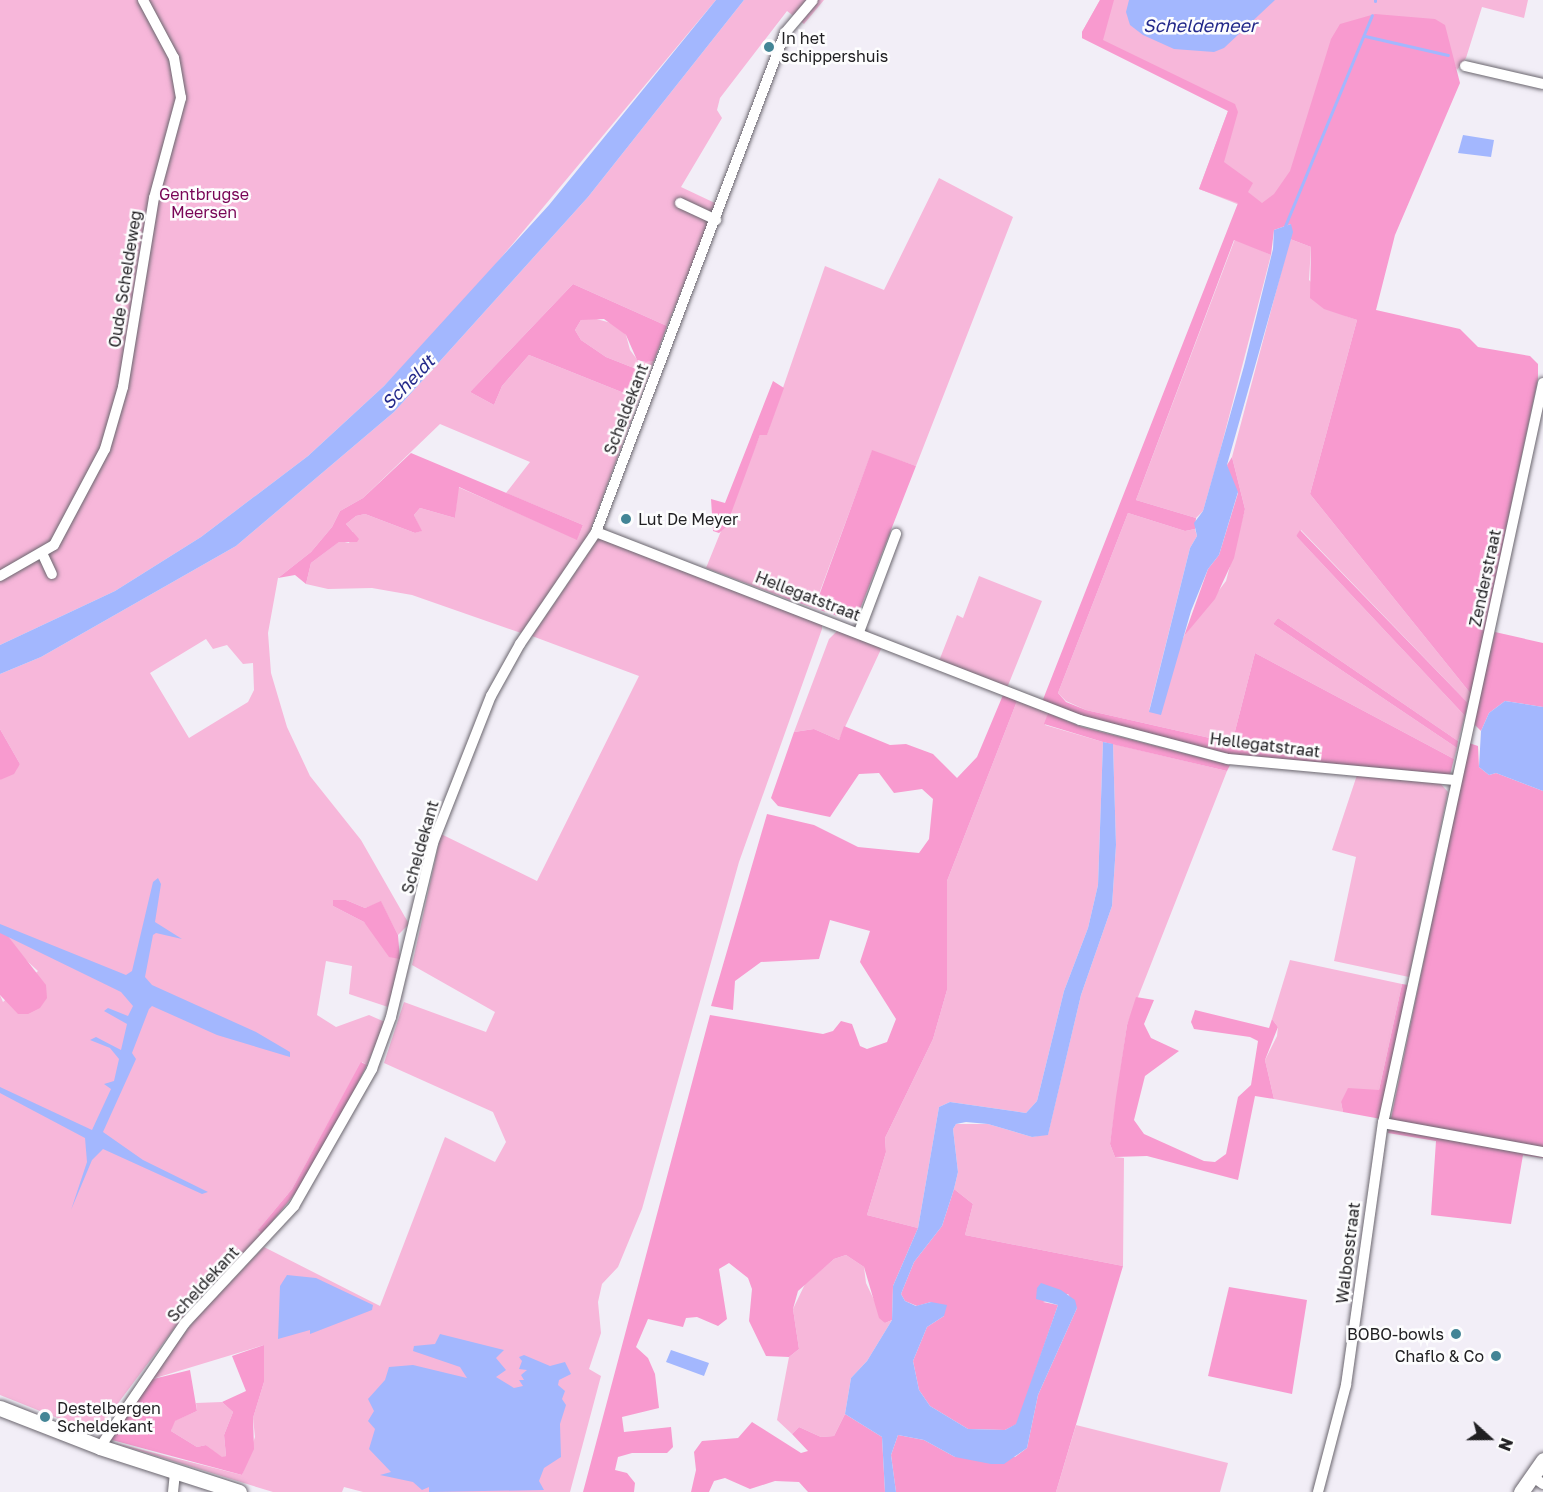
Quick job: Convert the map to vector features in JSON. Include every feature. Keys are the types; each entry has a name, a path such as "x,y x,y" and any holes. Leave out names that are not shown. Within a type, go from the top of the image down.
{"main road":[{"path":"0,1408 100,1447 240,1492"},
{"path":"1521,1492 1538,1481 1543,1460"}],"street":[{"name":"Oude Scheldeweg","path":"0,576 43,555 54,545 91,480 113,423 154,198 181,98 174,58 143,0"},
{"name":"Scheldekant","path":"100,1447 185,1323 294,1206 361,1090 391,1017 439,826 491,696 520,644 596,532 785,33 813,0"},
{"path":"1465,66 1543,84"},
{"path":"680,203 716,220"},
{"name":"Zenderstraat","path":"1455,780 1543,383"},
{"name":"Hellegatstraat","path":"596,532 859,632 1080,720 1228,759 1455,780"},
{"path":"859,632 896,534"},
{"path":"43,555 52,574"},
{"path":"1455,780 1383,1123 1543,1152"},
{"name":"Walbosstraat","path":"1318,1492 1346,1384 1383,1123"},
{"path":"173,1492 176,1473"}],"green space":[{"name":"Gentbrugse Meersen","path":"0,0 716,0 470,295 384,386 308,456 201,537 115,591 0,645"},
{"path":"744,0 824,0 804,24 787,11 720,98 717,110 722,118 681,187 717,204 667,326 573,284 470,392 494,405 502,386 529,355 639,399 588,537 521,633 412,595 372,588 328,589 306,584 311,563 340,541 349,543 353,532 346,524 356,516 365,514 415,533 421,531 414,515 420,508 455,518 458,487 577,539 583,525 506,493 530,462 440,424 363,498 340,511 332,527 311,552 278,578 268,633 271,673 287,727 310,776 361,840 409,924 398,935 381,902 365,908 346,900 334,900 333,906 364,922 400,959 388,1007 349,994 352,966 326,961 317,1015 336,1027 369,1015 385,1022 367,1065 362,1062 292,1189 259,1229 262,1234 188,1310 101,1426 85,1429 0,1395 0,995 3,1002 38,971 15,950 0,926 0,780 20,764 0,729 0,674 41,657 236,546 394,412 588,197","holes":["206,639 213,649 227,645 243,664 253,663 254,690 248,702 189,738 150,673"]},
{"path":"1100,0 1528,0 1524,18 1482,7 1466,58 1457,70 1451,57 1283,222 1199,189 1228,111 1082,38 1082,32"},
{"path":"939,178 1013,217 916,466 872,451 816,602 787,592 785,598 706,568 760,435 767,434 825,266 884,290"},
{"path":"1235,239 1271,255 1218,459 1203,511 1196,518 1136,500"},
{"path":"1290,239 1311,247 1309,280 1346,316 1357,320 1310,494 1471,694 1468,703 1301,530 1296,536 1465,716 1458,741 1278,618 1273,624 1457,748 1454,759 1255,653 1232,743 1086,710 1066,701 1058,693 1128,513 1185,531 1195,529 1197,536 1190,548 1149,711 1184,636 1226,581 1245,509 1232,457"},
{"path":"589,317 615,324 626,335 630,350 639,362 654,361 649,374 606,357 581,340 575,330 581,320"},
{"path":"602,538 822,625 822,629 739,862 642,1209 618,1267 602,1284 598,1302 601,1333 589,1369 601,1376 570,1492 363,1492 344,1487 342,1492 273,1492 111,1442 242,1475 255,1437 253,1418 264,1382 264,1345 149,1380 196,1318 264,1247 380,1306 445,1137 495,1162 506,1142 493,1112 384,1063 404,1002 486,1032 495,1012 412,965 441,834 537,881 639,676 532,636 597,540"},
{"path":"979,576 1042,601 1007,688 939,661 957,615 963,618"},
{"path":"838,630 882,647 839,740 814,729 794,732 829,639"},
{"path":"1017,701 1048,713 1045,725 1103,742 1098,885 1088,928 1064,991 1037,1101 1026,1113 950,1102 939,1107 918,1228 867,1215 886,1152 885,1138 933,1039 947,990 947,881"},
{"path":"1113,744 1227,771 1127,1025 1110,1144 1115,1157 1124,1158 1123,1266 965,1235 973,1204 954,1189 958,1172 953,1129 956,1124 988,1124 1032,1137 1048,1134 1081,995 1112,906 1116,845"},
{"path":"1357,775 1440,783 1448,792 1409,977 1334,961 1356,857 1332,850"},
{"path":"1290,960 1402,984 1379,1090 1341,1102 1343,1112 1274,1099 1265,1060 1277,1036 1278,1027 1272,1019"},
{"path":"846,1255 864,1267 866,1283 885,1323 892,1320 867,1361 851,1378 845,1414 834,1436 821,1437 799,1427 792,1434 777,1420 789,1357 799,1349 793,1309 805,1284 834,1259"},
{"path":"222,1402 233,1412 224,1435 226,1456 222,1458 206,1445 197,1447 171,1431 174,1421 197,1411 196,1403"},
{"path":"1076,1425 1228,1463 1220,1492 1056,1492"}],"shaded area":[{"path":"1100,0 1114,0 1103,40 1235,104 1238,112 1224,162 1253,183 1248,192 1262,203 1274,194 1290,171 1331,39 1340,24 1375,14 1435,19 1445,25 1460,83 1395,235 1376,310 1460,329 1478,347 1530,356 1538,364 1538,379 1471,694 1310,494 1357,320 1324,309 1310,298 1311,247 1290,239 1291,224 1274,230 1271,255 1234,240 1136,500 1196,518 1195,529 1185,531 1128,513 1058,693 1066,702 1086,710 1232,743 1255,653 1454,759 1450,775 1229,754 1083,716 1042,702 1238,203 1199,189 1228,111 1082,38 1082,32"},
{"path":"573,284 667,326 654,361 646,362 637,360 626,335 604,319 581,320 575,330 581,340 606,357 649,374 639,399 529,355 502,386 494,405 470,392"},
{"path":"773,381 784,388 767,435 760,435 726,527 719,533 713,531 711,499 725,503"},
{"path":"872,450 916,466 855,622 785,598 787,591 817,601"},
{"path":"411,453 583,525 577,540 459,487 455,518 420,508 414,515 422,531 415,533 365,514 356,516 346,524 359,539 357,542 339,542 311,563 306,584 295,575 278,578 311,552 332,527 340,511 363,498"},
{"path":"1232,457 1245,509 1234,558 1215,599 1184,636 1208,569 1219,555 1238,493 1228,475 1227,465"},
{"path":"1300,530 1468,703 1465,716 1296,536"},
{"path":"1278,618 1458,741 1457,748 1273,624"},
{"path":"1495,632 1543,643 1543,707 1505,701 1489,713 1481,731 1473,723"},
{"path":"1003,695 1017,701 947,881 947,990 933,1039 885,1138 886,1152 867,1215 918,1228 893,1286 892,1320 885,1323 879,1318 864,1267 846,1255 834,1259 798,1291 793,1309 799,1349 789,1357 766,1356 749,1321 752,1289 748,1278 729,1263 719,1269 727,1319 718,1326 697,1317 686,1318 683,1327 648,1319 636,1347 648,1358 655,1374 659,1408 622,1417 624,1432 671,1427 673,1447 667,1453 632,1453 618,1457 615,1470 627,1473 635,1483 634,1492 583,1492 710,1015 823,1034 833,1031 841,1021 852,1024 860,1046 867,1049 887,1042 896,1019 860,962 870,931 830,920 819,959 761,962 735,981 733,1010 711,1006 767,814 814,825 858,847 919,853 929,839 933,799 922,789 894,793 879,773 859,774 830,817 778,806 771,798 794,732 814,729 839,740 844,726 890,745 906,744 933,754 957,778 977,757"},
{"path":"1048,713 1082,727 1230,765 1227,771 1103,742 1044,724"},
{"path":"0,729 20,764 14,774 0,780"},
{"path":"1469,743 1478,746 1479,767 1489,775 1496,773 1543,791 1543,1158 1523,1155 1511,1224 1431,1215 1436,1141 1388,1133"},
{"path":"333,900 346,900 365,908 381,901 398,935 400,959 389,957 364,922 333,906"},
{"path":"0,926 46,985 47,998 40,1008 28,1014 18,1014 0,995"},
{"path":"1402,984 1408,985 1381,1119 1343,1112 1341,1102 1348,1088 1379,1090"},
{"path":"1136,997 1154,1000 1144,1024 1151,1038 1179,1051 1145,1076 1134,1120 1144,1134 1204,1161 1215,1162 1226,1154 1238,1097 1251,1085 1258,1041 1250,1037 1194,1029 1191,1022 1195,1010 1269,1028 1272,1019 1278,1027 1265,1060 1274,1099 1255,1096 1238,1180 1147,1156 1115,1157 1110,1144 1116,1097 1127,1025"},
{"path":"361,1062 367,1065 330,1138 298,1190 262,1234 258,1230 292,1189"},
{"path":"954,1189 973,1204 965,1235 1123,1266 1056,1492 896,1492 891,1455 898,1435 924,1440 955,1457 1015,1457 1027,1448 1038,1395 1077,1308 1068,1294 1043,1302 1058,1305 1017,1424 1005,1430 968,1429 930,1406 919,1390 913,1361 927,1327 944,1316 931,1302 917,1306 905,1301 901,1294 914,1262 942,1226"},
{"path":"1229,1287 1307,1300 1292,1394 1208,1376"},
{"path":"264,1345 264,1382 253,1418 254,1449 242,1475 112,1440 111,1436 149,1380 190,1370 197,1411 175,1421 171,1431 197,1447 206,1445 222,1457 226,1456 224,1435 233,1412 222,1402 246,1391 232,1356"},
{"path":"845,1414 882,1437 885,1492 808,1492 799,1482 775,1481 750,1489 725,1478 714,1481 709,1492 691,1492 696,1470 694,1452 702,1441 738,1438 752,1422 801,1453 808,1451 792,1434 799,1427 821,1437 834,1436"}],"water":[{"name":"Scheldt","path":"716,0 744,0 588,197 394,412 236,546 41,657 0,674 0,645 115,591 201,537 308,456 384,386 549,205"},
{"name":"Scheldemeer","path":"1129,0 1275,0 1224,48 1214,52 1174,49 1143,35 1130,25 1126,12"},
{"path":"1463,135 1494,140 1491,157 1458,153"},
{"path":"1291,224 1293,232 1227,465 1238,492 1219,555 1208,569 1191,611 1161,715 1149,712 1190,548 1197,536 1194,523 1203,511 1244,366 1273,249 1274,230"},
{"path":"1505,701 1543,707 1543,791 1496,773 1489,775 1479,767 1481,731 1489,713"},
{"path":"1103,742 1113,744 1116,845 1112,906 1081,995 1048,1135 1032,1137 988,1124 966,1122 956,1124 953,1129 958,1172 954,1189 942,1226 914,1262 901,1294 905,1301 916,1306 931,1302 947,1305 944,1316 927,1327 913,1361 919,1390 930,1406 968,1429 1005,1430 1016,1424 1058,1305 1036,1299 1037,1288 1041,1283 1061,1290 1075,1300 1077,1308 1038,1395 1027,1448 1004,1464 991,1464 955,1457 924,1440 898,1435 891,1455 896,1492 885,1492 882,1437 845,1414 851,1378 867,1361 892,1320 893,1286 918,1228 939,1107 950,1102 1026,1113 1037,1101 1064,991 1088,928 1098,885"},
{"path":"158,878 161,884 155,922 182,939 156,933 153,935 145,977 152,985 256,1032 290,1052 290,1057 217,1035 152,1006 132,1053 136,1059 103,1132 143,1160 208,1192 202,1194 103,1149 92,1160 71,1210 87,1162 85,1138 0,1093 0,1087 92,1130 111,1089 104,1084 114,1081 119,1059 110,1048 90,1040 96,1037 121,1050 127,1024 104,1011 108,1008 128,1016 133,1006 121,992 0,933 0,924 126,975 132,971 153,882"},
{"path":"287,1275 316,1278 373,1305 372,1310 310,1334 310,1330 278,1339 280,1286"},
{"path":"440,1334 504,1350 496,1358 506,1370 496,1377 514,1388 523,1386 519,1380 524,1380 521,1375 527,1370 519,1369 522,1361 519,1357 524,1355 550,1366 565,1362 571,1374 559,1380 558,1385 565,1391 562,1399 566,1405 560,1424 561,1457 544,1468 539,1481 544,1490 429,1492 429,1487 422,1490 413,1482 380,1475 391,1472 369,1449 375,1429 368,1421 374,1411 368,1399 385,1380 389,1367 413,1365 467,1378 460,1367 413,1351 414,1346 435,1344"},
{"path":"671,1350 709,1363 704,1376 666,1362"}],"waterway":[{"path":"1285,226 1372,15"},
{"path":"1365,36 1448,55"}],"place":[{"name":"In het schippershuis","path":"769,47"},
{"name":"Lut De Meyer","path":"626,519"},
{"name":"BOBO-bowls","path":"1456,1334"},
{"name":"Chaflo & Co","path":"1496,1356"},
{"name":"Destelbergen Scheldekant","path":"45,1417"}]}
